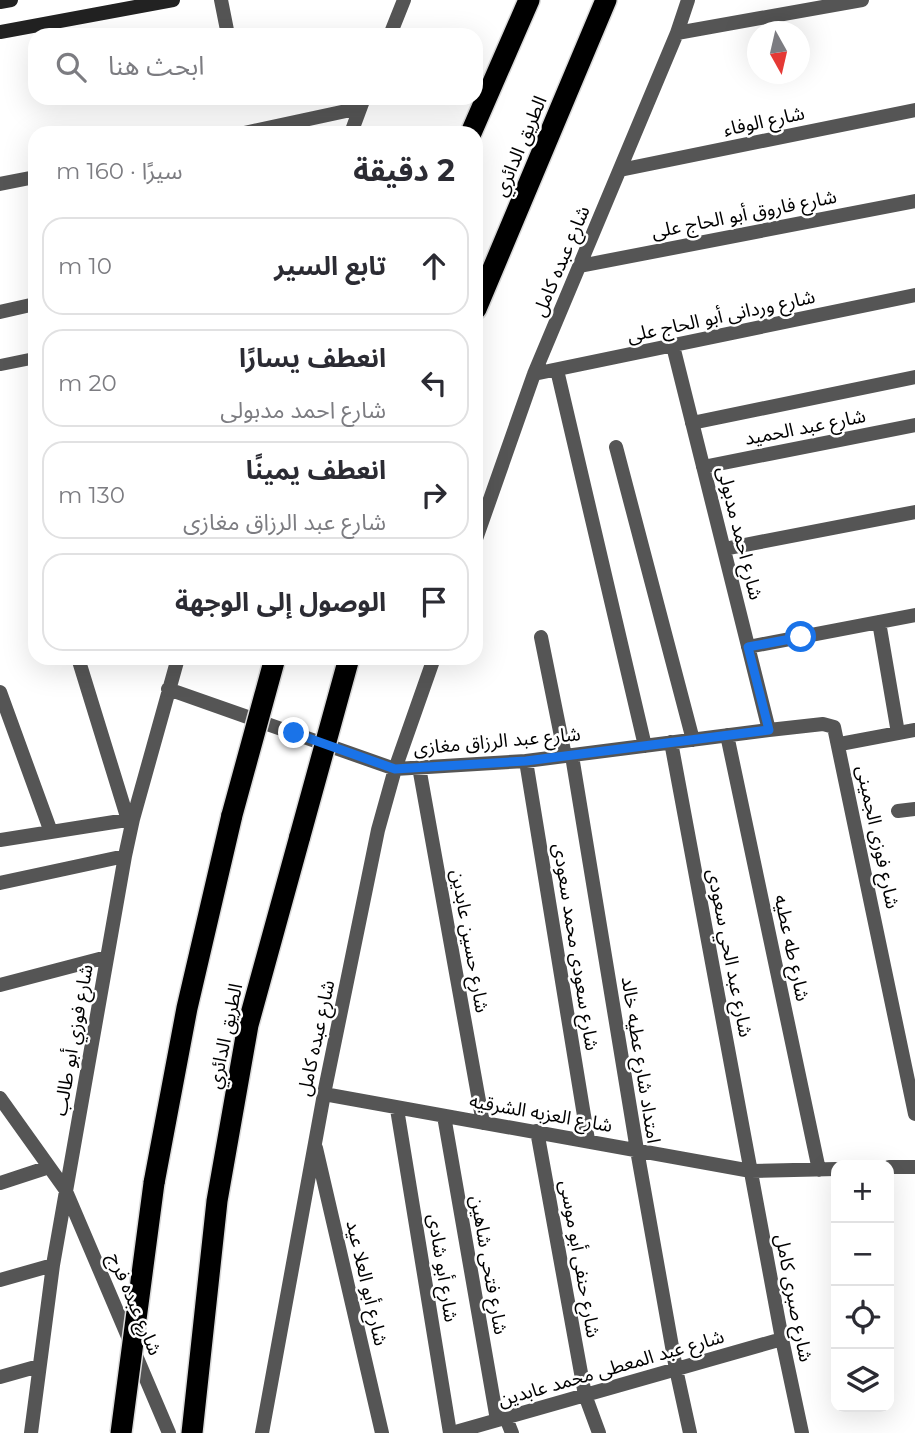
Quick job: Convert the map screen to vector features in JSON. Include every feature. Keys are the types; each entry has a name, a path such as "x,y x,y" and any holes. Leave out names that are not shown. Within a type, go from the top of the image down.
{"highway":[{"path":"474,126 529,0"},
{"name":"الطريق الدائري","path":"483,292 606,0"},
{"path":"121,1433 154,1183 187,1009 232,815 273,665"},
{"name":"الطريق الدائري","path":"192,1433 217,1201 248,1025 347,665"}],"main road":[{"path":"0,2 11,0"},
{"path":"0,32 173,0"}],"street":[{"path":"220,0 226,28"},
{"path":"393,28 404,0"},
{"name":"شارع عبده كامل","path":"483,519 534,374 677,33 688,0"},
{"path":"677,33 862,0"},
{"path":"272,126 354,105"},
{"path":"354,126 361,105"},
{"name":"شارع الوفاء","path":"620,170 915,110"},
{"path":"0,184 28,178"},
{"name":"شارع فاروق أبو الحاج على","path":"580,266 915,201"},
{"name":"شارع وردانى أبو الحاج على","path":"534,374 915,295"},
{"path":"0,313 28,306"},
{"name":"شارع احمد مدبولى","path":"673,346 769,730"},
{"path":"557,370 645,746"},
{"path":"692,423 915,377"},
{"name":"شارع عبد الحميد","path":"703,467 915,425"},
{"path":"616,447 693,740"},
{"path":"724,550 915,512"},
{"path":"748,647 915,615"},
{"path":"879,622 898,733"},
{"name":"امتداد شارع عطيه خالد","path":"541,637 568,756 676,1369 690,1433"},
{"path":"0,840 131,819 80,665"},
{"name":"شارع فوزي أبو طالب","path":"31,1433 52,1265 131,819 176,665"},
{"name":"شارع عبده كامل","path":"262,1433 324,1094 378,830 395,769 432,665"},
{"name":"شارع عبد الرزاق مغازى","path":"168,689 395,769 526,761 829,724 834,727 838,738"},
{"path":"0,692 51,832"},
{"path":"838,738 915,730"},
{"name":"شارع طه عطيه","path":"727,735 819,1170"},
{"name":"شارع فوزى الجمينى","path":"838,738 915,1114"},
{"name":"شارع عبد الحي سعودى","path":"671,742 751,1171"},
{"name":"شارع سعودى محمد سعودى","path":"526,761 588,1140"},
{"name":"شارع حسين عابدين","path":"419,767 483,1123"},
{"path":"898,811 915,808"},
{"path":"0,883 125,856"},
{"path":"0,985 107,957"},
{"name":"شارع العزبه الشرقيه","path":"324,1094 751,1171 831,1169"},
{"name":"شارع عبده فرج","path":"0,1098 6,1119 65,1189 169,1433"},
{"name":"شارع أبو شادى","path":"397,1109 451,1433"},
{"name":"شارع فتحى شاهين","path":"444,1116 502,1419 512,1433"},
{"name":"شارع حنفى أبو موسى","path":"537,1131 585,1395 599,1433"},
{"name":"شارع أبو العلا عيد","path":"315,1141 382,1433"},
{"path":"0,1183 49,1167"},
{"path":"894,1167 915,1167"},
{"name":"شارع صبرى كامل","path":"751,1171 802,1433"},
{"path":"0,1280 52,1265"},
{"name":"شارع عبد المعطى محمد عابدين","path":"451,1433 782,1339"},
{"path":"0,1377 39,1366"}],"lane":[{"path":"0,365 28,359"}],"route":[{"path":"294,733 395,769 526,761 769,730 748,647 801,637"}]}
